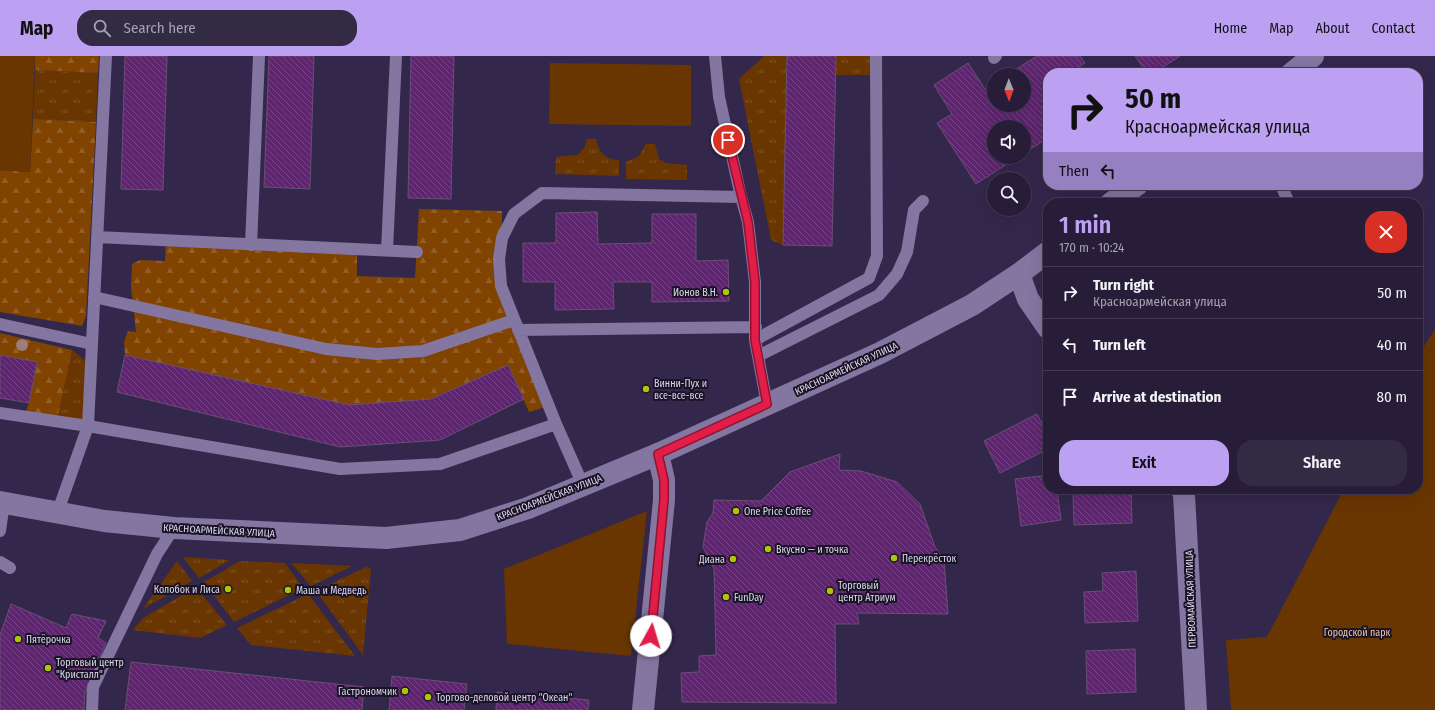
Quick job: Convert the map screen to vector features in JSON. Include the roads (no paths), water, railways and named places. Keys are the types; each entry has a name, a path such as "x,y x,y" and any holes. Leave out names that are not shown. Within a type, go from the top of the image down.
{"main road":[{"path":"1298,68 1313,56"},
{"path":"1118,198 1130,190"},
{"name":"КРАСНОАРМЕЙСКАЯ УЛИЦА","path":"2,502 58,511 104,521 174,528 386,538 460,530 528,508 658,454 880,353 972,305 1019,274 1043,256"},
{"path":"1019,274 1028,300 1043,321"},
{"path":"643,710 664,500 664,480 658,454"},
{"name":"ПЕРВОМАЙСКАЯ УЛИЦА","path":"1184,494 1189,565 1196,710"}],"lane":[{"path":"58,511 88,426 106,56"},
{"path":"251,245 259,56"},
{"path":"387,250 396,56"},
{"path":"715,56 719,96 741,197 748,222 755,282 755,340 767,404"},
{"path":"755,340 869,278 877,256 876,56"},
{"path":"583,485 556,424 501,286 499,259 502,238 514,214 542,193 741,197"},
{"path":"758,356 879,294 897,274 907,252 914,210 923,201"},
{"path":"97,238 417,252"},
{"path":"94,297 326,349 377,354 423,351 516,325 756,327"},
{"path":"0,324 92,344"},
{"path":"0,413 88,426 340,469 440,464 556,424"},
{"path":"0,531 2,502"},
{"path":"92,710 93,687 157,554 174,528"}],"place":[{"name":"Ионов В.Н.","path":"726,292"},
{"name":"Винни-Пух и все-все-все","path":"646,389"},
{"name":"One Price Coffee","path":"736,511"},
{"name":"Вкусно — и точка","path":"768,549"},
{"name":"Перекрёсток","path":"894,558"},
{"name":"Диана","path":"733,559"},
{"name":"Колобок и Лиса","path":"228,589"},
{"name":"Маша и Медведь","path":"288,590"},
{"name":"Торговый центр Атриум","path":"830,591"},
{"name":"FunDay","path":"726,597"},
{"name":"Пятёрочка","path":"18,639"},
{"name":"Торговый центр \"Кристалл\"","path":"48,668"},
{"name":"Гастрономчик","path":"405,691"},
{"name":"Торгово-деловой центр \"Океан\"","path":"428,697"}],"park label":[{"name":"Городской парк","path":"1357,632"}]}
